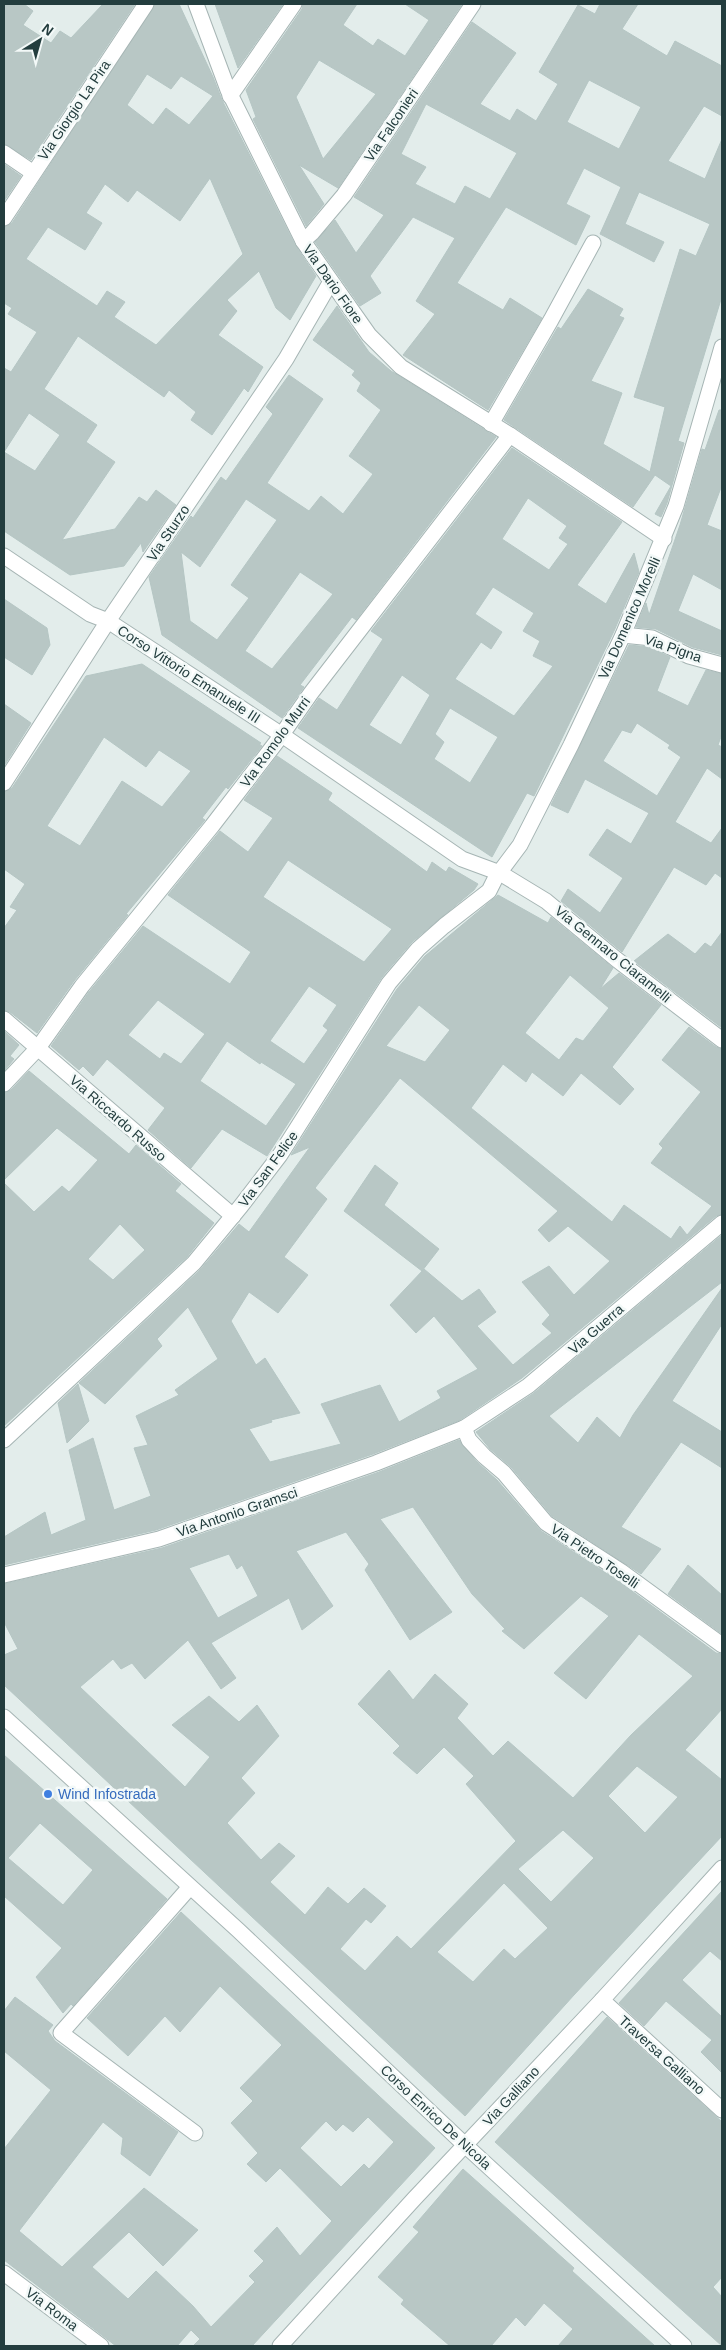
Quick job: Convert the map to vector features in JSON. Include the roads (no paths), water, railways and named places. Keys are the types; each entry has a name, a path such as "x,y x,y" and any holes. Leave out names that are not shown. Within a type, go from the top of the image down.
{"street":[{"name":"Via Giorgio La Pira","path":"4,218 32,172 146,4"},
{"name":"Via Dario Fiore","path":"196,4 230,96 303,241 330,283 369,335 401,367 510,435 664,539"},
{"path":"230,96 294,4"},
{"name":"Via Falconieri","path":"303,241 312,233 344,194 473,4"},
{"path":"4,153 32,172"},
{"path":"492,424 593,243"},
{"name":"Via Sturzo","path":"4,783 108,621 286,359 330,283"},
{"name":"Via Domenico Morelli","path":"500,873 524,836 571,745 624,635 676,506 722,347"},
{"name":"Via Romolo Murri","path":"4,1084 38,1048 82,986 144,912 282,735 311,693 510,435"},
{"name":"Corso Vittorio Emanuele III","path":"4,556 90,614 108,621 282,735 462,859 500,873"},
{"name":"Via Pigna","path":"624,635 652,638 689,656 722,665"},
{"name":"Via Gennaro Ciaramelli","path":"500,873 546,901 616,960 722,1040"},
{"name":"Via San Felice","path":"4,1440 194,1263 280,1155 389,983 418,949 444,926 490,891 500,873"},
{"name":"Via Riccardo Russo","path":"4,1019 233,1216"},
{"name":"Via Guerra","path":"464,1428 528,1386 722,1222"},
{"name":"Via Antonio Gramsci","path":"4,1575 159,1539 376,1463 464,1428"},
{"name":"Via Pietro Toselli","path":"464,1428 469,1440 504,1473 546,1523 622,1572 722,1645"},
{"name":"Corso Enrico De Nicola","path":"4,1718 190,1887 465,2145 684,2346"},
{"name":"Via Galliano","path":"280,2346 465,2145 602,2000 722,1868"},
{"path":"190,1887 61,2033 195,2134"},
{"name":"Traversa Galliano","path":"602,2000 722,2110"},
{"name":"Via Roma","path":"4,2272 100,2346"}],"place":[{"name":"Wind Infostrada","path":"48,1794"}]}
